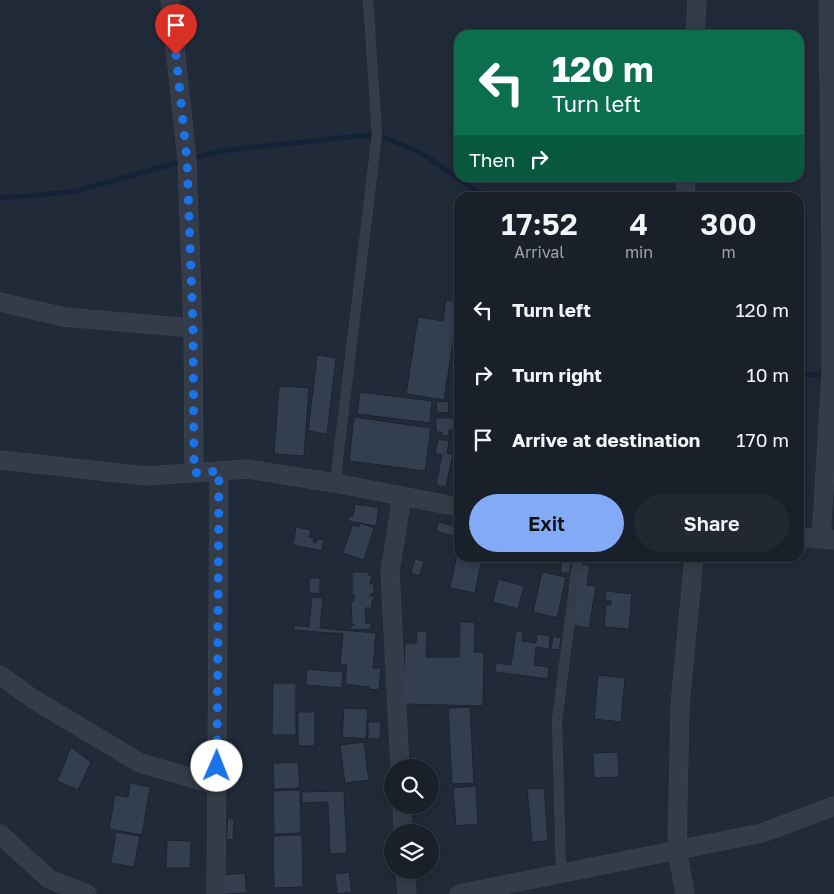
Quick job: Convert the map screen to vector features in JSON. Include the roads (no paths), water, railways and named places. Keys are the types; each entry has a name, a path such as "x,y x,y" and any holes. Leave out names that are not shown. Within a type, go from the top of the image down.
{"street":[{"path":"170,0 186,147 193,328 194,473"},
{"path":"695,30 697,0"},
{"path":"804,537 828,539 833,254 828,0"},
{"path":"0,302 64,317 193,328"},
{"path":"0,460 146,476 247,469 335,483 454,506"},
{"path":"216,894 219,471"},
{"path":"400,759 390,571 402,496"},
{"path":"685,894 677,850 680,705 694,562"},
{"path":"0,675 33,699 140,763 217,785"},
{"path":"458,894 762,833 834,806"},
{"path":"0,834 49,879 87,894"},
{"path":"405,879 406,894"}],"lane":[{"path":"335,483 376,134 368,0"},
{"path":"561,873 556,720 577,562"}],"waterway":[{"path":"0,198 72,192 220,151 377,134 423,154 454,175"},
{"path":"464,182 478,192"},
{"path":"804,374 829,375"}]}
